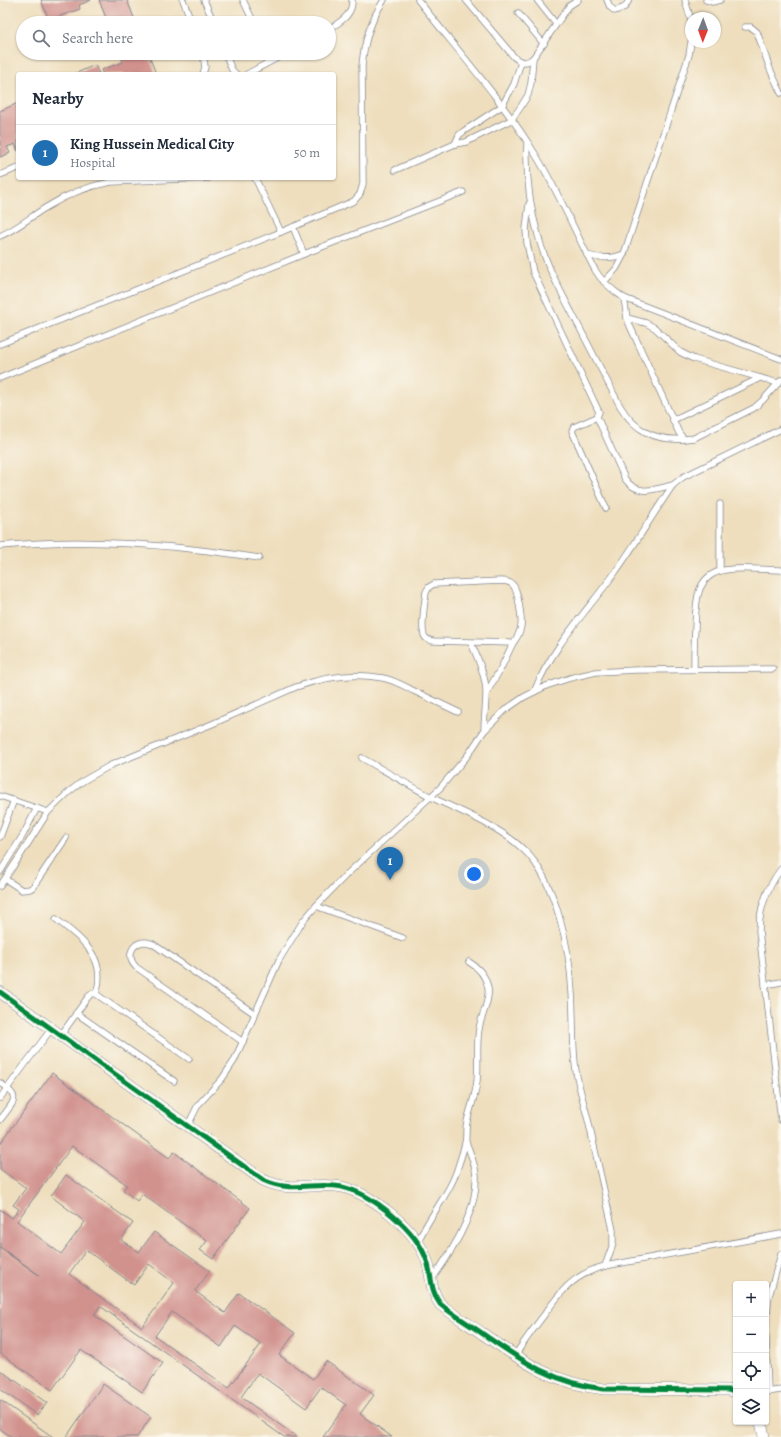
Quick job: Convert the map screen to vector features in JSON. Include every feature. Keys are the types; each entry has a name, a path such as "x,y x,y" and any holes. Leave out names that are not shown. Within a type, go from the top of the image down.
{"street":[{"path":"0,992 272,1184 290,1187 330,1186 346,1188 361,1194 405,1226 418,1242 427,1261 430,1281 435,1297 443,1307 514,1355 551,1376 569,1382 604,1389 733,1391"},
{"path":"762,1425 764,1437"}],"lane":[{"path":"183,0 189,16"},
{"path":"204,0 211,16"},
{"path":"243,0 251,16"},
{"path":"336,24 346,18 351,8 352,0"},
{"path":"0,344 350,204 357,198 362,189 364,49 367,32 384,0"},
{"path":"418,0 502,106 527,142 552,184 594,270 612,290 624,298 781,359"},
{"path":"466,0 514,57 521,62 529,62 533,58 544,44 568,6 578,0"},
{"path":"537,0 556,24"},
{"path":"607,0 610,7 616,10 625,7 629,0"},
{"path":"685,0 689,12"},
{"path":"706,0 712,2 720,0"},
{"path":"518,13 544,44"},
{"path":"745,27 751,27 757,32 770,69 781,93"},
{"path":"604,282 616,270 624,254 690,48"},
{"path":"395,170 455,144 466,142 511,120 528,95 531,83 533,58"},
{"path":"204,60 205,67 204,72"},
{"path":"228,60 234,72"},
{"path":"251,72 274,60"},
{"path":"455,144 459,135 502,106 514,84 521,62"},
{"path":"527,142 527,167 530,199 538,237 552,273 625,414 638,428 665,439 694,438 754,408 779,381"},
{"path":"0,175 16,169"},
{"path":"0,236 18,228 50,205 94,185 111,182 160,180"},
{"path":"256,180 281,232"},
{"path":"0,378 304,254 463,192"},
{"path":"530,199 527,214 526,236 529,258 533,272 598,410 599,414 597,417 625,479 632,487 647,491 673,485"},
{"path":"293,227 304,254"},
{"path":"587,255 610,258 624,254"},
{"path":"624,298 627,318 679,433 684,438"},
{"path":"627,318 646,323 655,328 663,334 674,347 687,356 760,378 779,381"},
{"path":"673,420 760,378"},
{"path":"597,417 574,427 572,431 606,508"},
{"path":"534,692 539,678 553,653 615,572 673,485 683,477 781,429"},
{"path":"720,504 720,571"},
{"path":"0,546 80,542 124,543 192,548 259,558"},
{"path":"694,669 697,596 704,582 709,577 720,571 781,570"},
{"path":"484,731 484,712 487,692 518,636 521,626 516,592 512,584 501,581 434,584 429,587 426,592 423,629 424,636 429,640 471,643 513,643"},
{"path":"471,643 481,667 487,692"},
{"path":"188,1125 198,1105 228,1070 243,1042 279,960 303,921 346,875 431,796 459,766 484,731 505,710 534,692 570,678 596,672 694,669 773,669"},
{"path":"0,886 48,812 70,791 96,773 111,765 212,724 296,687 317,680 338,676 354,675 384,678 399,683 458,712"},
{"path":"362,758 488,825 514,841 535,862 550,888 561,924 570,970 573,1044 577,1074 613,1230 612,1252 605,1266"},
{"path":"0,796 48,812"},
{"path":"0,837 14,800"},
{"path":"0,872 23,835 37,808"},
{"path":"5,879 22,890 33,887 66,838"},
{"path":"781,869 767,891 760,911 759,921 760,942 781,1120"},
{"path":"316,906 403,938"},
{"path":"56,919 83,941 96,960 100,980 96,994"},
{"path":"243,1042 136,967 131,960 131,951 140,942 153,944 255,1014"},
{"path":"418,1242 426,1224 456,1173 466,1142 467,1122 477,1082 477,1040 488,996 487,982 484,976 480,970 469,962"},
{"path":"765,985 781,982"},
{"path":"61,1035 88,996 93,993 189,1059"},
{"path":"76,1013 174,1081"},
{"path":"0,1098 52,1028"},
{"path":"0,1083 14,1094 14,1100 0,1120"},
{"path":"430,1281 454,1247 474,1198 476,1175 474,1163 466,1142"},
{"path":"514,1355 563,1289 582,1274 595,1268 781,1234"},
{"path":"767,1317 769,1296 781,1254"},
{"path":"774,1280 781,1277"},
{"path":"766,1353 767,1389"},
{"path":"769,1391 781,1390"}],"building":[{"path":"41,0 91,0 79,5 80,9 60,16 47,16"},
{"path":"99,0 127,0 133,16 105,16"},
{"path":"122,60 151,60 155,72 102,72 101,70 123,62"},
{"path":"95,65 98,72 79,72"},
{"path":"16,104 16,146 15,144 7,147 10,153 0,157 0,111"},
{"path":"52,1073 169,1158 174,1152 250,1208 213,1259 200,1250 207,1241 142,1194 137,1201 123,1190 127,1185 72,1146 17,1221 61,1254 85,1222 51,1196 66,1175 133,1223 121,1240 139,1252 154,1232 210,1271 195,1291 225,1313 239,1293 295,1333 279,1355 313,1379 326,1361 374,1395 360,1414 392,1437 323,1437 346,1405 321,1387 306,1408 258,1373 241,1397 297,1437 284,1437 100,1306 94,1315 163,1363 142,1392 81,1350 52,1390 0,1353 0,1248 39,1275 0,1247 0,1209 12,1218 19,1209 13,1205 26,1188 0,1169 0,1144","holes":["86,1250 134,1285 149,1264 174,1283 142,1327 69,1274","172,1312 221,1347 235,1326 261,1344 229,1388 155,1336"]},
{"path":"0,1370 47,1403 37,1415 0,1389"},
{"path":"103,1384 151,1417 137,1437 67,1436"},
{"path":"0,1400 53,1437 12,1437 0,1429"}],"cycle path":[{"path":"0,992 263,1180 274,1184 294,1187 322,1185 342,1187 367,1197 379,1205 404,1226 422,1249 429,1267 434,1293 440,1304 512,1354 540,1370 569,1382 604,1389 733,1391"}],"place":[{"name":"King Hussein Medical City","path":"390,880"}]}
